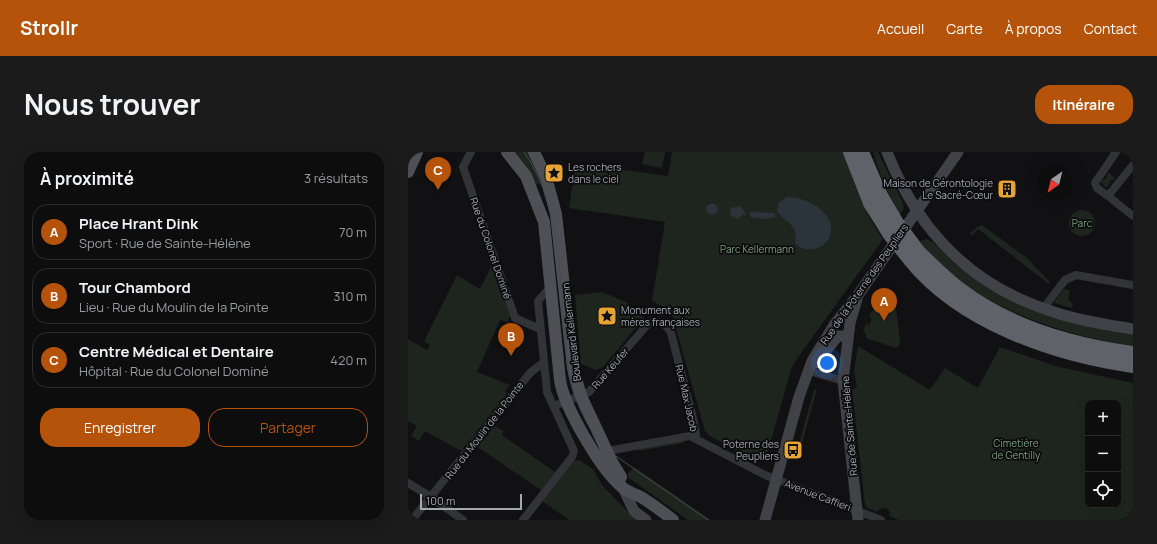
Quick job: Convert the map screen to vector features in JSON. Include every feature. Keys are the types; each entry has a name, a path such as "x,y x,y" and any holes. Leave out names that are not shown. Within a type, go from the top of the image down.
{"highway":[{"path":"850,152 875,199 897,223 924,276 957,303 986,320 1052,348 1107,362 1133,366"},
{"path":"862,152 870,171"},
{"path":"867,152 875,199"},
{"path":"914,256 962,291 1019,323 1055,336 1109,350 1133,353"}],"main road":[{"name":"Boulevard Kellermann","path":"507,152 526,176 544,222 560,380 566,402 582,434 623,488 634,511 646,520"},
{"path":"887,152 916,210 943,245 970,269 1006,293 1043,309 1100,324 1133,329"},
{"name":"Rue de la Poterne des Peupliers","path":"765,520 799,397 812,361 834,325 858,295 958,152"},
{"name":"Boulevard Kellermann","path":"535,153 546,177 556,214 573,368 581,396 616,470 641,498"},
{"name":"Rue de Sainte-Hélène","path":"857,515 843,381 848,336 858,295"},
{"path":"810,370 826,353 838,336 848,336"},
{"name":"Boulevard Kellermann","path":"623,488 641,498 673,520"}],"street":[{"name":"Rue du Colonel Dominé","path":"471,152 463,167 515,318 540,330"},
{"path":"1116,152 1095,183 1097,188 1133,216"},
{"path":"1108,196 1133,165"},
{"path":"1043,309 1065,280 1076,275 1132,284"},
{"name":"Boulevard Kellermann","path":"523,520 573,455 574,448 547,392 538,301 551,286"},
{"name":"Rue Keufer","path":"554,406 589,392 648,324 655,322 660,323"},
{"name":"Rue Max Jacob","path":"660,323 667,326 671,332 696,426 696,438 765,475 776,479"},
{"name":"Rue du Moulin de la Pointe","path":"412,520 530,373 544,362"},
{"path":"810,370 843,381"},
{"path":"595,453 684,436 696,438"},
{"name":"Avenue Caffieri","path":"776,479 857,515 881,520"},
{"path":"408,483 431,497 463,520"}],"green space":[{"path":"513,152 530,152 545,182 535,185"},
{"path":"645,152 665,152 662,168 642,164"},
{"name":"Parc Kellermann","path":"672,152 844,152 865,208 883,239 796,360 791,369 766,459 758,462 710,436 705,431 671,311 652,301 665,222 569,208 575,168 578,168 581,164 668,176"},
{"path":"873,152 878,152 902,201 904,208 900,215 885,188"},
{"path":"1108,172 1115,178 1110,180 1110,184 1106,188 1101,182 1103,179 1106,179"},
{"name":"Parc","path":"1082,210 1091,214 1095,223 1091,232 1082,236 1073,232 1069,223 1073,214"},
{"path":"982,225 1027,258 1050,282 1049,284 978,229 972,236 970,233"},
{"path":"926,239 933,242 954,263 988,288 1133,334 1133,346 1104,341 1045,325 988,299 963,282 940,263 920,241"},
{"path":"493,263 510,316 508,322 500,320 477,372 510,385 505,391 508,393 461,451 425,431 419,441 411,436 417,426 408,421 408,339 427,350 430,345 424,341 457,275 480,289"},
{"path":"1064,289 1070,290 1068,299 1073,305 1072,308 1054,303"},
{"path":"888,290 894,294 900,339 899,346 896,348 866,338 866,334 863,331 866,323 869,325 872,319 869,316 883,293"},
{"path":"602,292 626,302 644,318 603,367 596,370 581,364 575,295"},
{"name":"Cimetière de Gentilly","path":"858,346 930,390 945,368 978,388 1000,347 1055,366 1133,383 1133,520 899,520 889,516 890,512 886,508 881,508 877,512 867,508 865,504 852,390 857,387 854,371"},
{"path":"817,389 798,458 795,458 814,390"},
{"path":"495,426 504,431 502,435 555,472 541,490 476,446 491,427 493,428"},
{"path":"683,441 683,443 639,451 639,449"},
{"path":"579,460 593,469 602,485 636,520 569,520 542,501 574,461"},
{"path":"634,467 711,520 688,520 629,478 627,475"}],"shaded area":[{"path":"787,197 794,197 809,202 823,211 831,224 831,232 826,243 816,248 805,249 795,243 796,236 793,227 780,215 777,210 779,202"},
{"path":"712,203 716,205 718,209 716,213 712,215 708,213 706,209 708,205"},
{"path":"741,206 746,215 742,215 739,219 730,215 731,208"},
{"path":"750,212 774,213 776,217 764,219 750,217"}],"tram line":[{"path":"524,152 538,175 547,201 554,230 569,376 579,406 589,426 607,450 708,520"}],"place":[{"name":"Les rochers dans le ciel","path":"554,173"},
{"name":"Maison de Gérontologie Le Sacré-Cœur","path":"1007,189"},
{"name":"Centre Médical et Dentaire","path":"438,190"},
{"name":"Monument aux mères françaises","path":"607,316"},
{"name":"Place Hrant Dink","path":"884,321"},
{"name":"Tour Chambord","path":"511,356"},
{"name":"Poterne des Peupliers","path":"793,450"}]}
